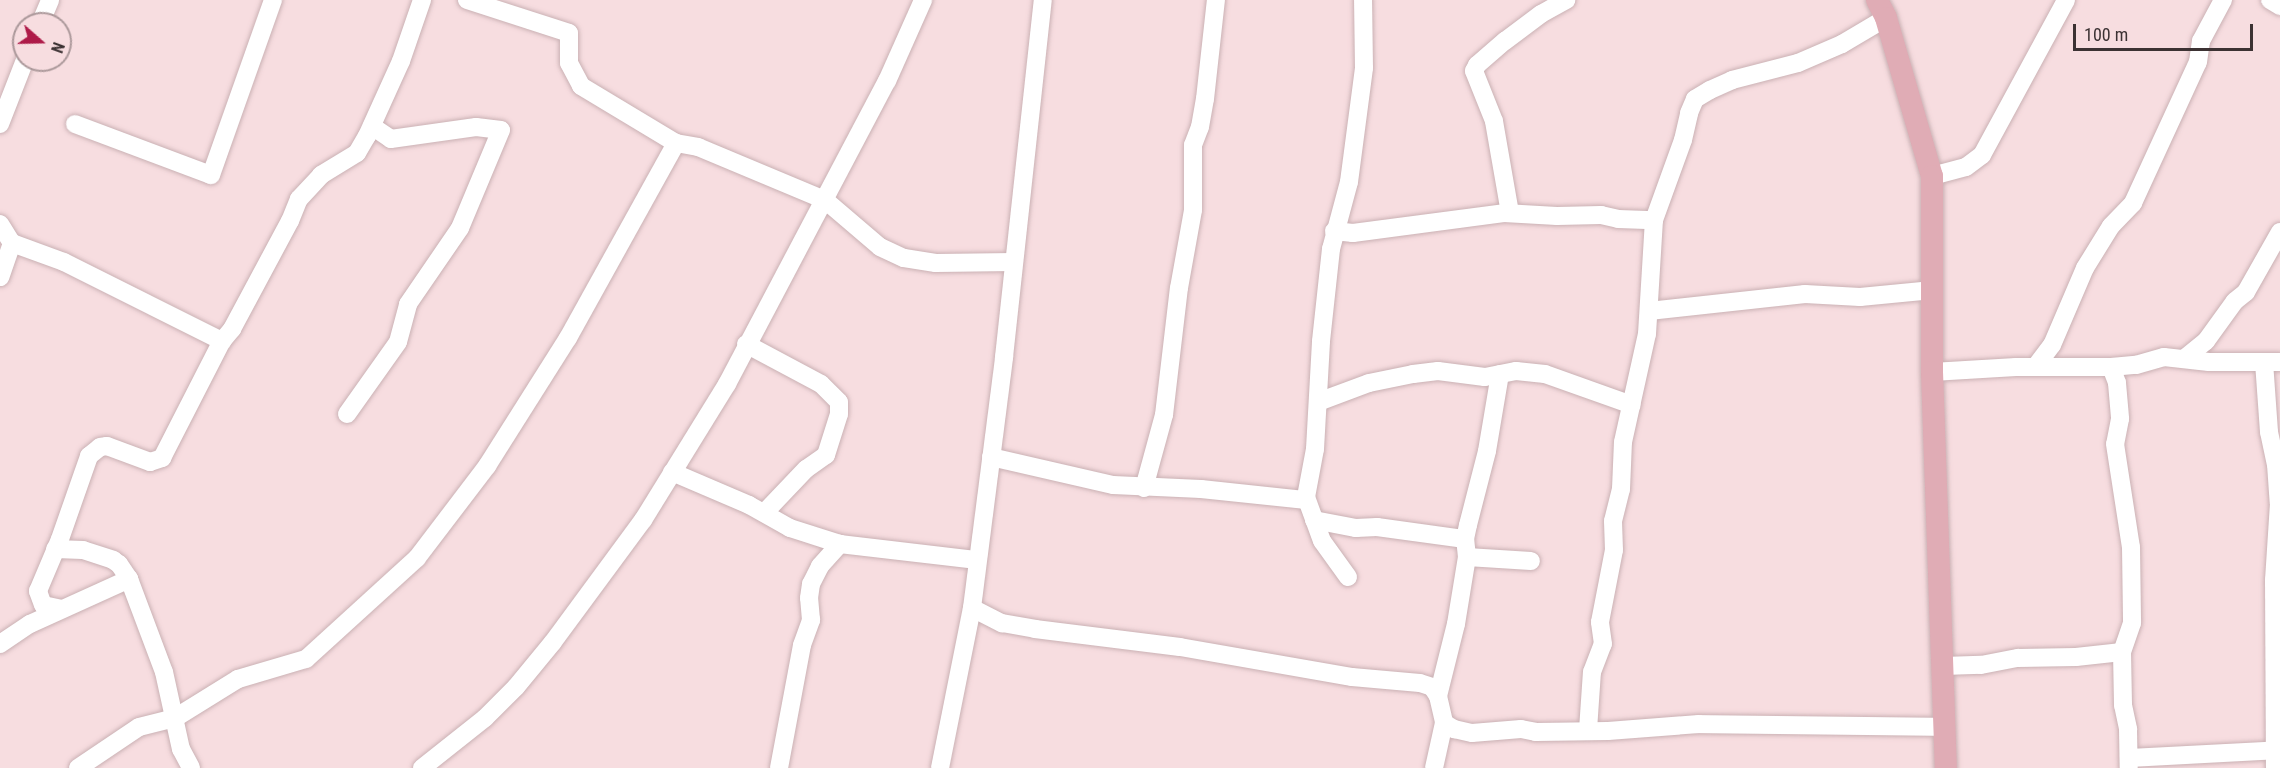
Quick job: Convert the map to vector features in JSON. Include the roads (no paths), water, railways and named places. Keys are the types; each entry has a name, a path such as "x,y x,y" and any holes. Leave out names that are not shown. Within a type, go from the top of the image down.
{"main road":[{"path":"1881,9 1932,176 1932,372 1946,768"}],"street":[{"path":"75,124 211,175 273,0"},
{"path":"62,609 43,605 38,591 89,456 100,447 107,446 150,462 162,458 222,341 257,284 299,199 321,175 357,153 372,126 401,61 422,0"},
{"path":"466,0 569,33 569,63 582,86 675,143 698,147 825,200 880,247 904,258 936,263 1014,262"},
{"path":"423,768 485,718 516,687 643,520 727,384 746,344 887,81 923,0"},
{"path":"940,768 972,608 1043,0"},
{"path":"1144,488 1164,415 1179,288 1193,210 1193,145 1200,127 1205,99 1216,0"},
{"path":"1348,577 1322,542 1306,500 1315,449 1321,341 1334,231 1349,182 1362,79 1363,0"},
{"path":"1510,213 1494,121 1474,71 1477,65 1505,41 1541,14 1566,0"},
{"path":"1932,176 1966,167 1982,155 2066,0"},
{"path":"2036,366 2052,345 2085,268 2111,226 2133,202 2198,62 2201,40 2223,0"},
{"path":"2270,0 2280,6"},
{"path":"1588,730 1592,672 1604,644 1600,621 1614,550 1613,521 1622,489 1623,442 1647,334 1654,220 1695,99 1732,80 1764,74 1842,44 1881,9"},
{"path":"0,124 21,72"},
{"path":"347,414 398,342 408,304 460,228 501,130 476,127 391,139 372,126"},
{"path":"78,768 139,727 175,718 238,679 306,659 417,558 487,465 568,338 675,143"},
{"path":"1334,231 1353,233 1510,213 1557,216 1602,215 1618,219 1654,220"},
{"path":"0,224 12,243 64,262 222,341"},
{"path":"2185,358 2206,340 2235,301 2246,292 2280,232"},
{"path":"0,277 12,243"},
{"path":"1648,310 1782,296 1860,297 1932,290"},
{"path":"746,344 821,384 838,402 839,414 826,455 806,470 765,512"},
{"path":"1932,372 2036,366 2110,367 2136,365 2164,357 2209,362 2272,362 2269,432 2276,464 2280,503 2274,580 2276,756 2129,763 2123,705 2122,652 2132,623 2131,547 2115,444 2120,419 2117,383 2110,367"},
{"path":"1318,402 1369,383 1413,374 1438,371 1477,376 1516,371 1545,374 1632,405"},
{"path":"1438,696 1456,624 1466,548 1487,451 1500,374"},
{"path":"991,457 1068,476 1144,488 1201,489 1306,500"},
{"path":"672,472 765,512 790,528 840,543 977,560"},
{"path":"1314,520 1356,528 1377,527 1531,561"},
{"path":"779,768 802,645 811,620 809,598 811,584 820,566 840,543"},
{"path":"55,549 83,550 113,560 119,564 129,579 164,672 181,749 190,768"},
{"path":"0,644 30,624 129,579"},
{"path":"972,608 1002,623 1035,629 1180,647 1352,677 1420,683 1432,687 1438,696 1444,723 1434,768"},
{"path":"1943,666 1981,665 2018,658 2083,657 2122,652"},
{"path":"1444,723 1454,729 1472,733 1521,729 1536,732 1780,723 1798,727 1945,727"}]}
